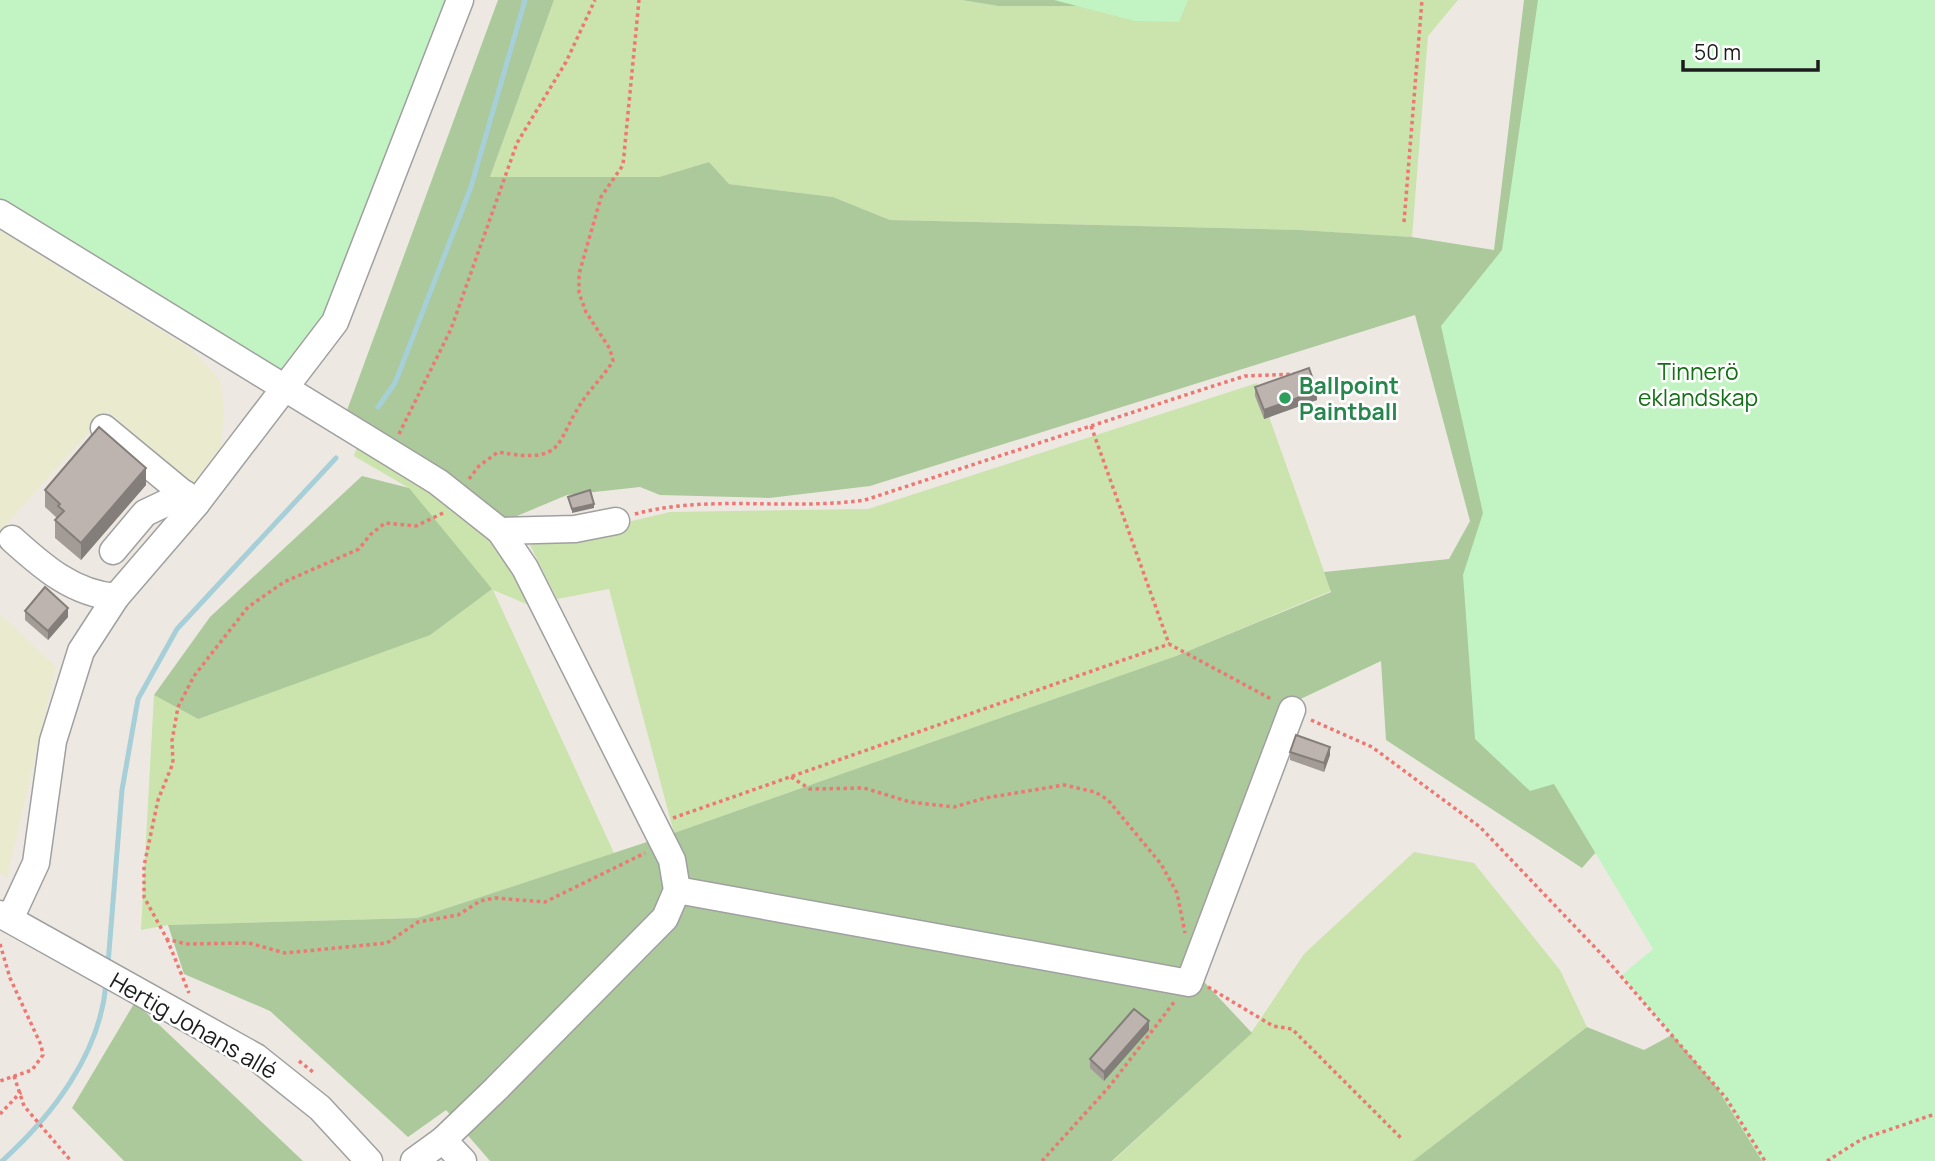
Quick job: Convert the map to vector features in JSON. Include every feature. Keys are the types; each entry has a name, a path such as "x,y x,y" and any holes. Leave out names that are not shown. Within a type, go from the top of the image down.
{"street":[{"path":"5,917 36,863 51,750 71,678 87,640 190,499 283,390 335,323 460,0"},
{"path":"0,213 283,390 389,451 457,496 500,531 530,578 677,875 677,890 665,918 443,1140 414,1161"},
{"path":"104,428 190,499"},
{"path":"113,551 145,513 190,499"},
{"path":"500,531 575,529 616,521"},
{"path":"12,539 43,568 66,582 96,594 116,597"},
{"path":"677,890 1189,983 1292,710"},
{"name":"Hertig Johans allé","path":"5,917 278,1072 320,1108 369,1161"},
{"path":"443,1140 463,1161"}],"path":[{"path":"389,451 451,329 517,144 566,62 595,0"},
{"path":"190,995 167,939 144,897 144,866 158,800 173,763 172,741 178,707 194,676 247,607 284,582 359,549 370,535 385,523 416,526 444,512 479,466 498,452 527,457 546,454 557,447 586,395 603,379 613,361 610,349 586,312 579,293 579,274 601,197 623,164 639,0"},
{"path":"1404,222 1422,0"},
{"path":"616,521 661,508 809,506 865,500 1245,376 1300,374"},
{"path":"1091,426 1169,644 1292,710 1372,747 1480,827 1606,960 1726,1098 1765,1161"},
{"path":"167,939 186,944 249,943 285,953 387,943 418,922 458,915 480,901 495,898 545,902 560,897 581,882 622,866 658,832 790,777 1169,644"},
{"path":"790,777 810,789 864,788 910,802 954,807 985,798 1065,785 1094,792 1108,800 1161,864 1177,893 1187,940"},
{"path":"0,944 10,978 41,1045 43,1055 32,1070 0,1082"},
{"path":"1042,1161 1109,1087 1189,983 1218,991 1273,1026 1293,1029 1401,1138"},
{"path":"14,1076 24,1106 71,1161"},
{"path":"0,1114 21,1092"},
{"path":"1826,1161 1862,1139 1935,1114"}],"green space":[{"path":"0,0 464,0 360,270 282,389 0,216"},
{"path":"498,0 554,0 490,177 659,177 709,162 729,184 833,197 890,220 1300,230 1412,237 1494,250 1524,0 1935,0 1919,1161 1413,1161 1587,1027 1644,1050 1718,1010 1670,768 1582,868 1386,740 1381,661 1290,704 1192,969 1252,1033 1112,1161 490,1161 446,1110 408,1137 270,1011 184,974 168,925 417,918 674,833 1176,656 1331,592 1324,572 1449,559 1470,521 1415,315 870,486 769,498 660,495 640,487 567,495 505,521 346,413"},
{"path":"554,0 962,0 998,6 1143,6 1147,0 1458,0 1428,36 1412,237 1300,230 890,220 833,197 729,184 709,162 659,177 490,177"},
{"path":"962,0 1145,0 1143,6 998,6"},
{"path":"1054,0 1188,0 1179,22 1135,21"},
{"name":"Tinnerö eklandskap","path":"1538,0 1935,0 1935,1161 1762,1161 1717,1088 1622,975 1653,949 1554,784 1530,791 1475,739 1463,575 1483,513 1441,326 1502,250"},
{"path":"0,230 191,349 220,380 224,411 221,446 192,485 108,411 0,531"},
{"path":"1257,383 1331,591 1176,656 674,833 609,589 557,599 530,545 670,512 868,509"},
{"path":"358,443 461,510 503,551 536,608 493,590 614,853 417,918 168,925 141,930 154,695 198,719 409,488 354,456"},
{"path":"362,476 409,488 492,589 430,635 198,719 154,695 210,617"},
{"path":"0,614 56,667 7,878 0,873"},
{"path":"1414,852 1474,863 1560,970 1587,1027 1413,1161 1113,1161 1251,1033 1304,954"},
{"path":"135,1002 303,1161 124,1161 72,1108"}],"building":[{"path":"1309,368 1317,391 1264,410 1255,387"},
{"path":"99,427 146,468 81,543 55,520 64,511 45,490"},
{"path":"590,490 594,504 572,509 568,497"},
{"path":"45,587 68,608 48,631 25,611"},
{"path":"1296,735 1330,747 1324,763 1290,752"},
{"path":"1134,1009 1149,1021 1104,1072 1090,1059"}],"waterway":[{"path":"378,407 395,383 471,187 525,0"},
{"path":"108,964 122,790 138,699 177,629 336,458"},
{"path":"2,1161 39,1124 84,1059 102,1010 106,984"}],"place":[{"name":"Ballpoint Paintball","path":"1285,398"}]}
